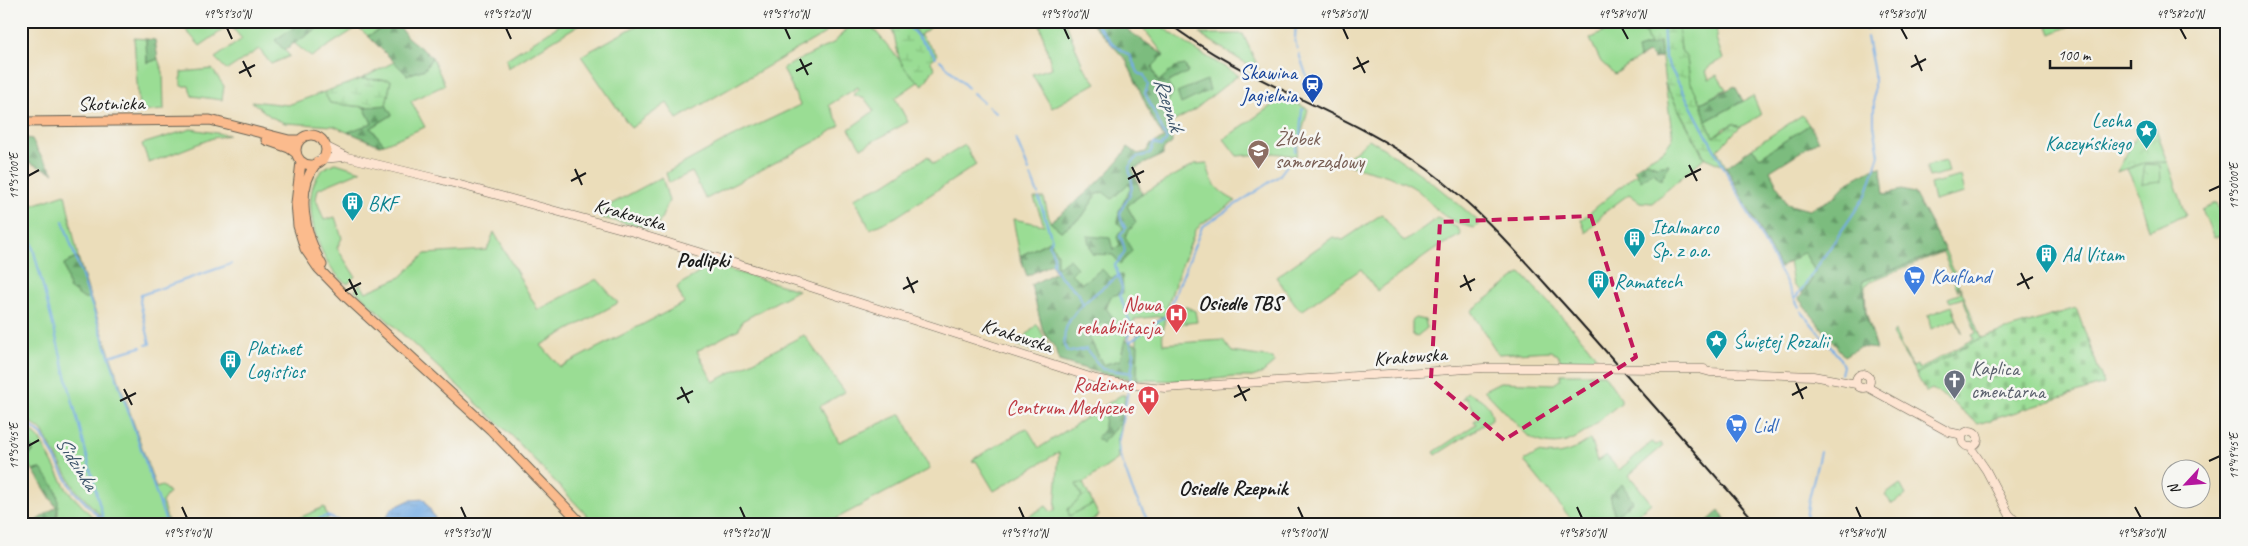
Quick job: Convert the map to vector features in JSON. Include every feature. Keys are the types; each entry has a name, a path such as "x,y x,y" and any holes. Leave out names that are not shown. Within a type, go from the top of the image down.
{"main road":[{"name":"Skotnicka","path":"21,122 173,120 202,122 254,134"},
{"path":"254,134 289,140 300,140 308,136 316,136 322,140 325,146 325,153 309,174 304,212 312,246 330,280"},
{"path":"254,134 289,148 296,153 301,162 296,203 299,231 306,251 318,268 484,424 583,525"},
{"path":"296,153 300,140"},
{"name":"Krakowska","path":"325,146 347,157 438,179 633,232 1078,373 1136,386 1165,388 1484,368 1766,372 1856,381"},
{"name":"Krakowska","path":"319,161 347,157"},
{"path":"301,162 311,164 319,161"},
{"path":"1860,374 1870,378 1869,385 1861,389 1856,381 1860,374"},
{"path":"1869,385 1888,394 1892,400 1962,438 1966,447 1974,447"},
{"path":"1962,438 1969,431 1976,433 1979,438 1974,447"},
{"path":"1974,447 2009,514 2019,525"}],"highlighted area":[{"path":"1591,216 1636,357 1504,440 1431,379 1440,222"}],"green space":[{"path":"197,21 304,21 275,40 290,56 271,64 259,49 227,70 215,58 242,39 230,25 200,46 185,29"},
{"path":"304,21 322,21 324,24 284,50 275,40"},
{"path":"322,21 380,21 384,27 368,36 358,27 311,57 294,43 324,24"},
{"path":"380,21 396,21 407,37 432,57 425,69 407,75 368,36 384,27"},
{"path":"566,21 585,21 508,68 506,59"},
{"path":"645,21 846,21 677,119 667,103 631,128 581,56"},
{"path":"853,21 867,21 918,82 895,98 908,122 861,148 849,129 874,111 865,99 854,95 859,89 858,87 829,105 840,125 820,139 706,199 692,172 669,183 666,173 726,140 800,105 783,68 835,42"},
{"path":"885,21 908,21 938,55 930,61 935,68 923,85 903,65 892,30"},
{"path":"908,21 938,21 919,36"},
{"path":"1039,21 1065,21 1083,66 1096,83 1052,108 1032,74 1052,68"},
{"path":"1090,21 1120,21 1129,31 1164,55 1152,67 1158,82 1175,67 1185,65 1188,72 1167,83 1173,92 1168,102 1161,98 1171,123 1172,143 1163,150 1163,155 1133,169 1142,194 1127,206 1136,222 1125,236 1132,251 1120,264 1113,255 1092,254 1087,236 1110,238 1113,250 1120,245 1117,237 1123,228 1118,223 1119,211 1131,188 1129,183 1112,199 1103,192 1097,194 1082,217 1061,231 1050,222 1103,178 1128,147 1138,154 1146,152 1150,145 1164,138 1152,118 1126,60"},
{"path":"1138,21 1154,21 1194,49 1238,75 1193,111 1171,123 1161,97 1168,101 1167,83 1188,72 1158,83 1152,67 1164,55"},
{"path":"1625,21 1640,21 1650,45 1638,49 1639,58 1615,74 1601,62 1590,39"},
{"path":"1640,21 1678,21 1681,50 1687,59 1690,81 1701,103 1713,137 1733,124 1740,127 1717,150 1726,167 1705,158 1665,84 1660,42 1650,45"},
{"path":"1678,21 1716,21 1717,23 1716,38 1723,59 1711,65 1706,71 1709,79 1717,75 1726,89 1701,103 1690,81 1687,59 1681,50"},
{"path":"2046,21 2081,21 2051,34"},
{"path":"1200,34 1243,34 1259,69 1245,63"},
{"path":"134,38 146,39 147,63 158,59 163,72 164,110 139,112"},
{"path":"146,39 155,40 158,59 147,63"},
{"path":"1660,42 1661,57 1654,59 1648,53 1639,58 1637,49"},
{"path":"432,57 445,85 411,101 425,127 384,144 371,128 392,115 386,105 391,81 361,79 394,62 407,75 425,69"},
{"path":"212,69 224,86 222,100 192,96 189,86 181,86 181,72"},
{"path":"361,79 391,80 386,105 364,107 330,103 324,92"},
{"path":"1207,80 1210,90 1181,104 1177,92"},
{"path":"1665,84 1704,158 1652,203 1640,202 1629,194 1605,212 1586,233 1581,220 1637,173 1653,172 1661,180 1656,166 1645,161 1664,150 1673,138"},
{"path":"1735,86 1743,101 1706,121 1701,103"},
{"path":"324,92 330,103 364,107 372,123 349,133 351,134 334,126 285,123 271,117 251,101 288,105"},
{"path":"1753,96 1761,115 1740,127 1733,124 1724,128 1713,137 1706,121"},
{"path":"1284,97 1308,109 1296,156 1273,153 1237,156 1224,139"},
{"path":"386,105 392,115 371,128 384,144 379,145 348,132 372,123 364,107"},
{"path":"1802,115 1809,125 1760,157 1752,148"},
{"path":"2149,124 2155,126 2168,162 2144,163 2117,172 2139,130"},
{"path":"1809,125 1819,140 1770,171 1787,204 1809,210 1833,198 1848,182 1872,169 1881,167 1884,194 1902,190 1914,193 1945,250 1863,281 1866,317 1877,349 1859,347 1844,356 1799,299 1816,273 1804,252 1780,268 1726,167 1752,148 1760,157"},
{"path":"191,129 229,135 213,138 149,163 142,144"},
{"path":"21,137 32,139 39,153 54,173 21,159"},
{"path":"1369,139 1426,178 1480,223 1474,228 1457,223 1442,214 1420,192 1411,186 1386,175 1342,163"},
{"path":"965,145 976,165 896,217 870,229 854,198 887,183 928,156 933,164"},
{"path":"1645,161 1656,166 1669,164 1661,180 1653,172 1641,181 1634,169"},
{"path":"1946,161 1949,172 1929,177 1926,166"},
{"path":"2168,162 2186,215 2149,230 2139,194 2127,169 2144,163"},
{"path":"336,163 361,171 318,189 316,199 324,220 335,217 342,238 337,248 355,276 348,284 336,274 326,259 312,221 311,202 314,184 322,171"},
{"path":"1207,163 1216,186 1224,194 1236,201 1201,224 1195,231 1169,303 1165,318 1163,344 1223,340 1232,352 1273,358 1274,363 1261,374 1252,377 1196,381 1137,380 1137,334 1151,327 1163,316 1135,319 1125,340 1120,360 1103,365 1086,331 1099,321 1106,309 1110,294 1110,278 1082,283 1056,267 1049,241 1020,256 1013,219 1044,225 1034,198 1044,198 1050,222 1061,231 1082,217 1097,194 1129,183 1131,188 1119,211 1123,228 1121,245 1113,250 1113,255 1120,264 1125,236 1136,222 1127,206 1142,194 1195,164"},
{"path":"2145,164 2160,165 2161,182 2142,184"},
{"path":"1961,176 1965,193 1934,201 1930,184"},
{"path":"662,177 669,201 656,230 602,218 602,209"},
{"path":"65,194 78,257 64,264 83,298 90,297 156,488 162,486 169,492 162,502 169,525 110,525 75,489 42,431 21,414 21,209"},
{"path":"2216,203 2227,233 2214,238 2202,209"},
{"path":"1382,214 1404,242 1437,218 1458,228 1461,235 1438,247 1377,291 1361,269 1303,310 1298,308 1276,277 1333,237 1343,240"},
{"path":"494,232 538,310 597,279 618,303 541,345 560,367 684,303 677,288 679,285 712,265 798,290 742,321 739,329 697,351 713,382 804,335 845,392 820,406 839,442 901,414 930,469 824,525 596,525 513,437 355,290 360,284 366,292 401,277 425,254 487,250"},
{"path":"1050,241 1057,254 1057,267 1069,259 1077,268 1071,274 1082,283 1102,269 1110,278 1122,275 1123,293 1111,296 1106,308 1116,322 1098,324 1086,331 1103,365 1120,360 1125,340 1138,345 1137,380 1114,377 1059,361 1055,348 1043,331 1031,285 1056,272 1051,264 1027,276 1020,256"},
{"path":"1945,250 1981,338 1916,374 1892,334 1895,331 1913,367 1917,365 1919,369 1974,339 1972,335 1976,333 1963,298 1950,302 1948,298 1959,294 1961,291 1958,285 1958,291 1943,252 1871,281 1865,286 1866,312 1877,349 1866,317 1863,281"},
{"path":"1804,252 1816,273 1802,293 1793,285 1789,261"},
{"path":"78,257 90,297 84,299 69,288 64,264"},
{"path":"1521,273 1586,343 1600,362 1561,361 1558,355 1550,351 1498,354 1471,311"},
{"path":"1185,306 1195,311 1197,322 1179,324"},
{"path":"1952,306 1962,333 1956,319 1931,329 1928,315"},
{"path":"2076,308 2104,384 1978,424 1951,401 1932,389 1926,392 1916,374 1981,338"},
{"path":"1416,318 1425,320 1427,328 1416,337 1412,334 1412,321"},
{"path":"1037,324 1051,350 1052,357 1017,345"},
{"path":"1561,374 1604,374 1621,399 1621,403 1579,436 1556,444 1529,437 1484,390 1500,382 1554,384 1560,380"},
{"path":"1467,392 1487,405 1492,419 1436,455 1434,452 1476,424 1474,421 1479,418 1466,398 1462,399"},
{"path":"1121,395 1125,395 1123,410 1105,411 1104,429 1098,438 1102,443 1121,422 1117,441 1118,459 1083,483 1077,484 1082,497 1070,515 1093,504 1099,516 1083,525 1040,525 1029,516 1046,506 1051,512 1055,510 1059,452 994,491 976,461 972,462 975,458 1027,428 1039,448"},
{"path":"1105,410 1123,410 1121,422 1102,443 1097,438 1104,429"},
{"path":"21,422 39,438 67,490 100,525 53,525 57,519 58,512 55,497 41,469 33,470 25,458 33,452 28,438 21,432"},
{"path":"21,432 28,438 33,452 25,458 21,451"},
{"path":"1590,439 1597,461 1606,455 1619,470 1652,442 1656,445 1660,443 1663,446 1629,475 1651,503 1630,520 1633,525 1576,525 1524,461 1538,453 1559,454 1565,452 1578,447"},
{"path":"41,469 57,493 58,505 53,525 33,523 56,507 33,470"},
{"path":"1083,483 1093,504 1069,516 1068,509 1082,497 1076,484"},
{"path":"1622,484 1633,501 1615,517 1610,495"},
{"path":"1900,484 1906,495 1892,504 1885,495"},
{"path":"324,507 328,519 316,525 283,525"},
{"path":"1719,511 1730,525 1703,525"}],"water":[{"path":"424,499 439,525 382,525 391,509 410,500"}],"waterway":[{"path":"904,21 936,57"},
{"name":"Rzepnik","path":"1094,21 1113,44 1130,56 1139,74 1144,75 1148,85 1145,93 1167,140 1161,146 1154,143 1150,154 1137,157 1129,167 1132,182 1131,193 1120,216 1126,228 1120,236 1125,252 1115,265 1122,288 1120,296 1133,330 1128,336 1134,353 1130,382"},
{"path":"1296,21 1295,39 1297,49"},
{"path":"1663,21 1665,58 1799,307"},
{"path":"1864,21 1866,30"},
{"path":"1795,299 1866,195 1879,155 1874,125 1874,73 1867,37"},
{"path":"1299,54 1310,86 1309,91"},
{"path":"940,60 968,88"},
{"path":"973,93 983,102"},
{"path":"988,106 996,113"},
{"path":"1295,151 1300,135 1302,109"},
{"path":"1016,139 1029,171"},
{"path":"1131,341 1167,315 1202,227 1279,176 1291,160"},
{"path":"1031,176 1038,194"},
{"path":"1039,198 1052,240 1049,245 1054,256 1053,264 1058,274 1079,294 1083,305"},
{"path":"25,217 104,522"},
{"path":"63,221 167,525"},
{"path":"146,345 150,344 140,302 141,295 231,264"},
{"path":"1118,276 1080,307 1066,327 1064,338 1066,350 1070,352 1086,349 1102,369 1132,373"},
{"path":"1801,311 1839,357 1843,366 1841,374"},
{"path":"109,356 141,347"},
{"name":"Rzepnik","path":"1129,386 1118,443 1119,453 1133,492 1150,525"},
{"name":"Sidzinka","path":"21,418 42,435 73,490 107,525"},
{"path":"1805,525 1820,452"},
{"path":"21,514 30,525"},
{"path":"299,525 327,516 349,525"}],"railway":[{"path":"1166,21 1197,43 1229,62 1396,148 1427,169 1466,201 1570,311 1758,525"}],"place":[{"name":"Skawina Jagielnia","path":"1313,103"},
{"name":"Lecha Kaczyńskiego","path":"2147,150"},
{"name":"Żłobek samorządowy","path":"1259,169"},
{"name":"BKF","path":"352,222"},
{"name":"Italmarco Sp. z o.o.","path":"1635,257"},
{"name":"Ad Vitam","path":"2046,273"},
{"name":"Kaufland","path":"1915,295"},
{"name":"Ramatech","path":"1598,300"},
{"name":"Nowa rehabilitacja","path":"1177,334"},
{"name":"Świętej Rozalii","path":"1717,360"},
{"name":"Platinet Logistics","path":"231,379"},
{"name":"Kaplica cmentarna","path":"1955,399"},
{"name":"Rodzinne Centrum Medyczne","path":"1149,415"},
{"name":"Lidl","path":"1737,444"}],"district":[{"name":"Podlipki","path":"703,260"},
{"name":"Osiedle TBS","path":"1240,303"},
{"name":"Osiedle Rzepnik","path":"1233,488"}]}
